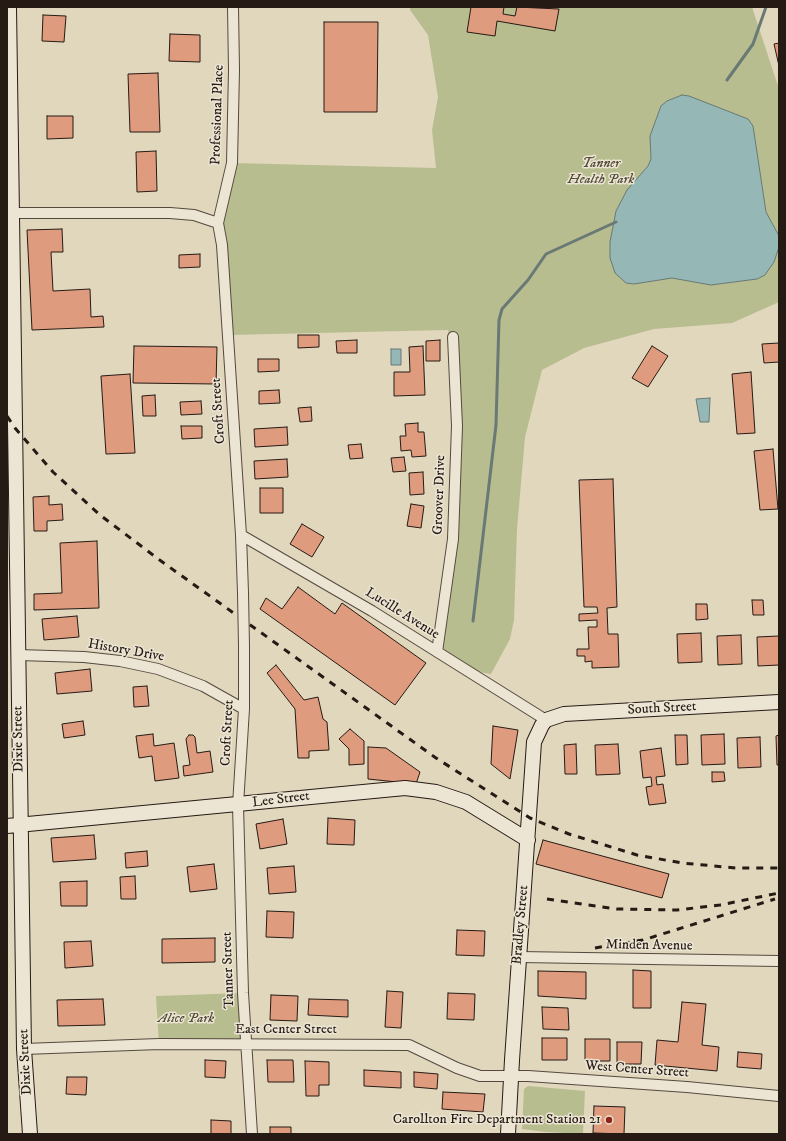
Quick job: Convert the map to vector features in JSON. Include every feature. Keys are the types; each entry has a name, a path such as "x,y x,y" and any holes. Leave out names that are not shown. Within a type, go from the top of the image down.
{"street":[{"name":"Dixie Street","path":"9,7 11,464 18,655 24,1049 30,1134"},
{"name":"Professional Place","path":"218,224 232,163 234,70 233,7"},
{"path":"11,213 170,213 194,215 218,224"},
{"name":"Croft Street","path":"218,224 222,245 241,535 243,593 244,709 238,805"},
{"name":"Groover Drive","path":"437,652 453,539 457,426 453,337"},
{"name":"Lucille Avenue","path":"241,535 372,611 534,711 546,720"},
{"name":"History Drive","path":"18,655 84,657 120,661 158,669 203,686 244,709"},
{"name":"South Street","path":"546,720 564,714 779,702"},
{"name":"Bradley Street","path":"508,1134 518,957 528,840 534,742 538,732 546,720"},
{"name":"Lee Street","path":"7,826 21,826 238,805 389,788 421,789 444,794 466,802 528,840"},
{"name":"Tanner Street","path":"238,805 243,994 252,1134"},
{"name":"Minden Avenue","path":"518,957 779,961"},
{"name":"East Center Street","path":"24,1049 159,1044 246,1043 409,1045 468,1073 492,1077"},
{"name":"West Center Street","path":"492,1077 528,1076 687,1087 779,1096"}],"green space":[{"name":"Tanner Health Park","path":"410,7 752,7 779,89 779,302 732,323 654,329 584,348 542,370 525,437 517,529 514,620 510,639 491,674 479,672 437,652 453,539 462,458 456,382 448,330 228,335 218,223 232,163 436,168 432,130 438,97 428,35 410,10"},
{"name":"Alice Park","path":"243,993 246,1043 159,1044 156,996"},
{"path":"528,1086 585,1091 583,1134 522,1129 524,1089"}],"water":[{"path":"682,95 689,96 748,119 753,126 766,212 779,236 779,247 774,262 765,275 757,279 711,285 672,278 634,284 626,283 615,273 610,258 610,242 616,211 627,190 648,166 651,159 650,136 661,106 667,101"},
{"path":"391,349 401,349 401,365 391,365"},
{"path":"710,398 709,422 700,422 696,399"}],"building":[{"path":"471,7 504,7 503,14 515,16 517,7 559,9 555,31 497,21 495,36 467,32"},
{"path":"43,15 66,16 64,42 42,41"},
{"path":"324,22 378,22 377,112 324,112"},
{"path":"170,34 200,35 200,62 169,61"},
{"path":"779,43 779,66 774,44"},
{"path":"158,73 160,132 130,132 128,74"},
{"path":"47,116 73,116 73,138 47,139"},
{"path":"156,151 157,191 137,192 136,152"},
{"path":"62,229 63,252 51,252 53,291 90,289 91,317 103,316 104,327 32,330 27,230"},
{"path":"200,254 200,267 179,268 179,255"},
{"path":"298,335 319,335 319,347 298,348"},
{"path":"357,340 357,353 337,353 336,341"},
{"path":"440,340 440,361 426,361 426,341"},
{"path":"779,343 779,362 764,363 762,344"},
{"path":"134,346 217,347 216,384 133,383"},
{"path":"423,346 425,395 394,396 394,372 410,372 409,347"},
{"path":"652,346 668,356 648,387 632,378"},
{"path":"258,359 279,359 279,371 258,372"},
{"path":"751,372 755,433 737,434 732,374"},
{"path":"130,374 135,453 106,454 101,376"},
{"path":"279,390 280,403 259,404 259,391"},
{"path":"155,395 156,416 143,416 142,396"},
{"path":"201,401 202,414 181,415 180,402"},
{"path":"311,407 312,421 300,422 298,408"},
{"path":"418,423 418,432 424,432 426,456 412,457 411,450 401,451 400,436 406,436 405,424"},
{"path":"181,426 202,426 202,438 182,439"},
{"path":"287,427 288,445 255,447 254,429"},
{"path":"361,444 363,458 350,459 348,445"},
{"path":"773,449 778,509 760,510 754,451"},
{"path":"404,457 406,471 393,472 391,458"},
{"path":"287,459 288,477 255,479 254,461"},
{"path":"423,472 424,494 410,495 409,473"},
{"path":"613,479 617,607 607,608 608,634 618,634 619,667 592,668 592,661 585,662 585,656 577,656 577,649 589,649 588,627 597,627 597,620 579,621 579,614 598,613 597,607 584,607 579,480"},
{"path":"260,488 283,488 283,513 260,513"},
{"path":"49,496 49,505 62,504 63,520 47,521 47,531 34,531 33,497"},
{"path":"411,504 424,506 421,528 407,526"},
{"path":"302,524 324,537 312,557 290,544"},
{"path":"97,541 99,608 34,610 34,594 62,593 60,543"},
{"path":"298,587 335,614 342,603 426,663 395,705 260,609 266,598 282,609"},
{"path":"752,600 763,600 764,615 753,615"},
{"path":"696,604 707,604 708,619 696,620"},
{"path":"77,616 79,637 44,640 42,619"},
{"path":"701,633 702,662 678,663 677,634"},
{"path":"741,635 742,664 718,665 717,636"},
{"path":"779,636 779,665 758,666 757,637"},
{"path":"276,665 304,700 318,697 323,719 327,722 329,750 309,751 309,758 298,758 295,709 267,673"},
{"path":"90,669 92,691 57,694 55,673"},
{"path":"147,686 149,706 134,707 133,687"},
{"path":"83,721 85,735 64,738 62,724"},
{"path":"493,726 518,730 510,779 491,764"},
{"path":"350,729 364,741 364,764 349,765 349,749 339,739"},
{"path":"153,734 154,746 174,743 179,778 155,781 152,756 139,758 136,736"},
{"path":"724,734 725,764 702,765 701,735"},
{"path":"189,735 193,735 195,737 197,753 210,751 213,772 184,776 183,766 190,765 186,739"},
{"path":"675,735 687,735 688,764 676,765"},
{"path":"779,735 779,765 777,765 776,736"},
{"path":"760,737 761,767 738,768 737,738"},
{"path":"576,744 577,774 565,774 564,745"},
{"path":"618,744 620,774 596,775 595,745"},
{"path":"368,747 386,748 420,772 416,784 368,779"},
{"path":"661,748 665,776 656,777 657,785 663,784 666,803 649,805 646,787 652,786 651,777 643,778 640,751"},
{"path":"712,772 724,772 725,781 712,782"},
{"path":"328,818 355,820 354,845 327,844"},
{"path":"283,819 287,844 260,849 256,824"},
{"path":"94,835 96,859 53,862 51,838"},
{"path":"543,840 669,874 662,898 536,864"},
{"path":"147,851 148,866 126,868 125,853"},
{"path":"214,864 217,889 190,892 187,867"},
{"path":"294,866 296,892 269,894 267,868"},
{"path":"135,876 136,899 121,899 120,877"},
{"path":"87,881 87,906 61,906 60,882"},
{"path":"267,911 294,912 293,938 266,937"},
{"path":"457,930 485,931 484,956 456,955"},
{"path":"215,938 215,962 162,963 162,939"},
{"path":"91,941 93,966 65,968 64,942"},
{"path":"633,970 651,971 651,1008 633,1008"},
{"path":"538,971 586,972 586,999 538,996"},
{"path":"387,991 403,992 401,1028 385,1027"},
{"path":"448,993 475,994 474,1020 447,1019"},
{"path":"271,995 298,996 297,1021 270,1020"},
{"path":"103,999 105,1025 58,1026 57,1000"},
{"path":"309,999 348,1000 348,1017 308,1015"},
{"path":"682,1002 706,1004 702,1045 719,1047 717,1071 655,1065 657,1040 678,1042"},
{"path":"542,1007 568,1008 569,1030 543,1029"},
{"path":"542,1038 567,1038 567,1060 542,1060"},
{"path":"585,1039 610,1039 610,1061 585,1061"},
{"path":"617,1042 642,1042 641,1064 617,1064"},
{"path":"738,1052 762,1054 761,1069 737,1067"},
{"path":"205,1060 226,1061 225,1078 205,1077"},
{"path":"267,1060 293,1060 294,1082 268,1082"},
{"path":"305,1061 329,1062 329,1085 319,1085 319,1096 306,1096"},
{"path":"364,1070 401,1072 401,1088 364,1086"},
{"path":"414,1072 438,1074 437,1089 414,1087"},
{"path":"67,1077 87,1077 86,1095 66,1094"},
{"path":"443,1092 485,1094 483,1112 442,1109"},
{"name":"Carollton Fire Department Station 21","path":"594,1106 625,1107 624,1134 593,1133"},
{"path":"211,1120 231,1121 231,1134 211,1134"},
{"path":"270,1127 291,1127 291,1134 270,1134"}],"waterway":[{"path":"727,80 753,44 766,7"},
{"path":"473,621 496,425 499,320 502,309 528,280 546,254 616,222"}],"railway":[{"path":"7,416 15,428 53,472 100,515 161,561 436,758 530,818 569,834 637,855 682,863 736,868 779,868"},
{"path":"547,899 617,909 677,910 720,905 779,893"},
{"path":"595,948 643,940 775,899"}],"place":[{"name":"Carollton Fire Department Station 21","path":"609,1120"}]}
